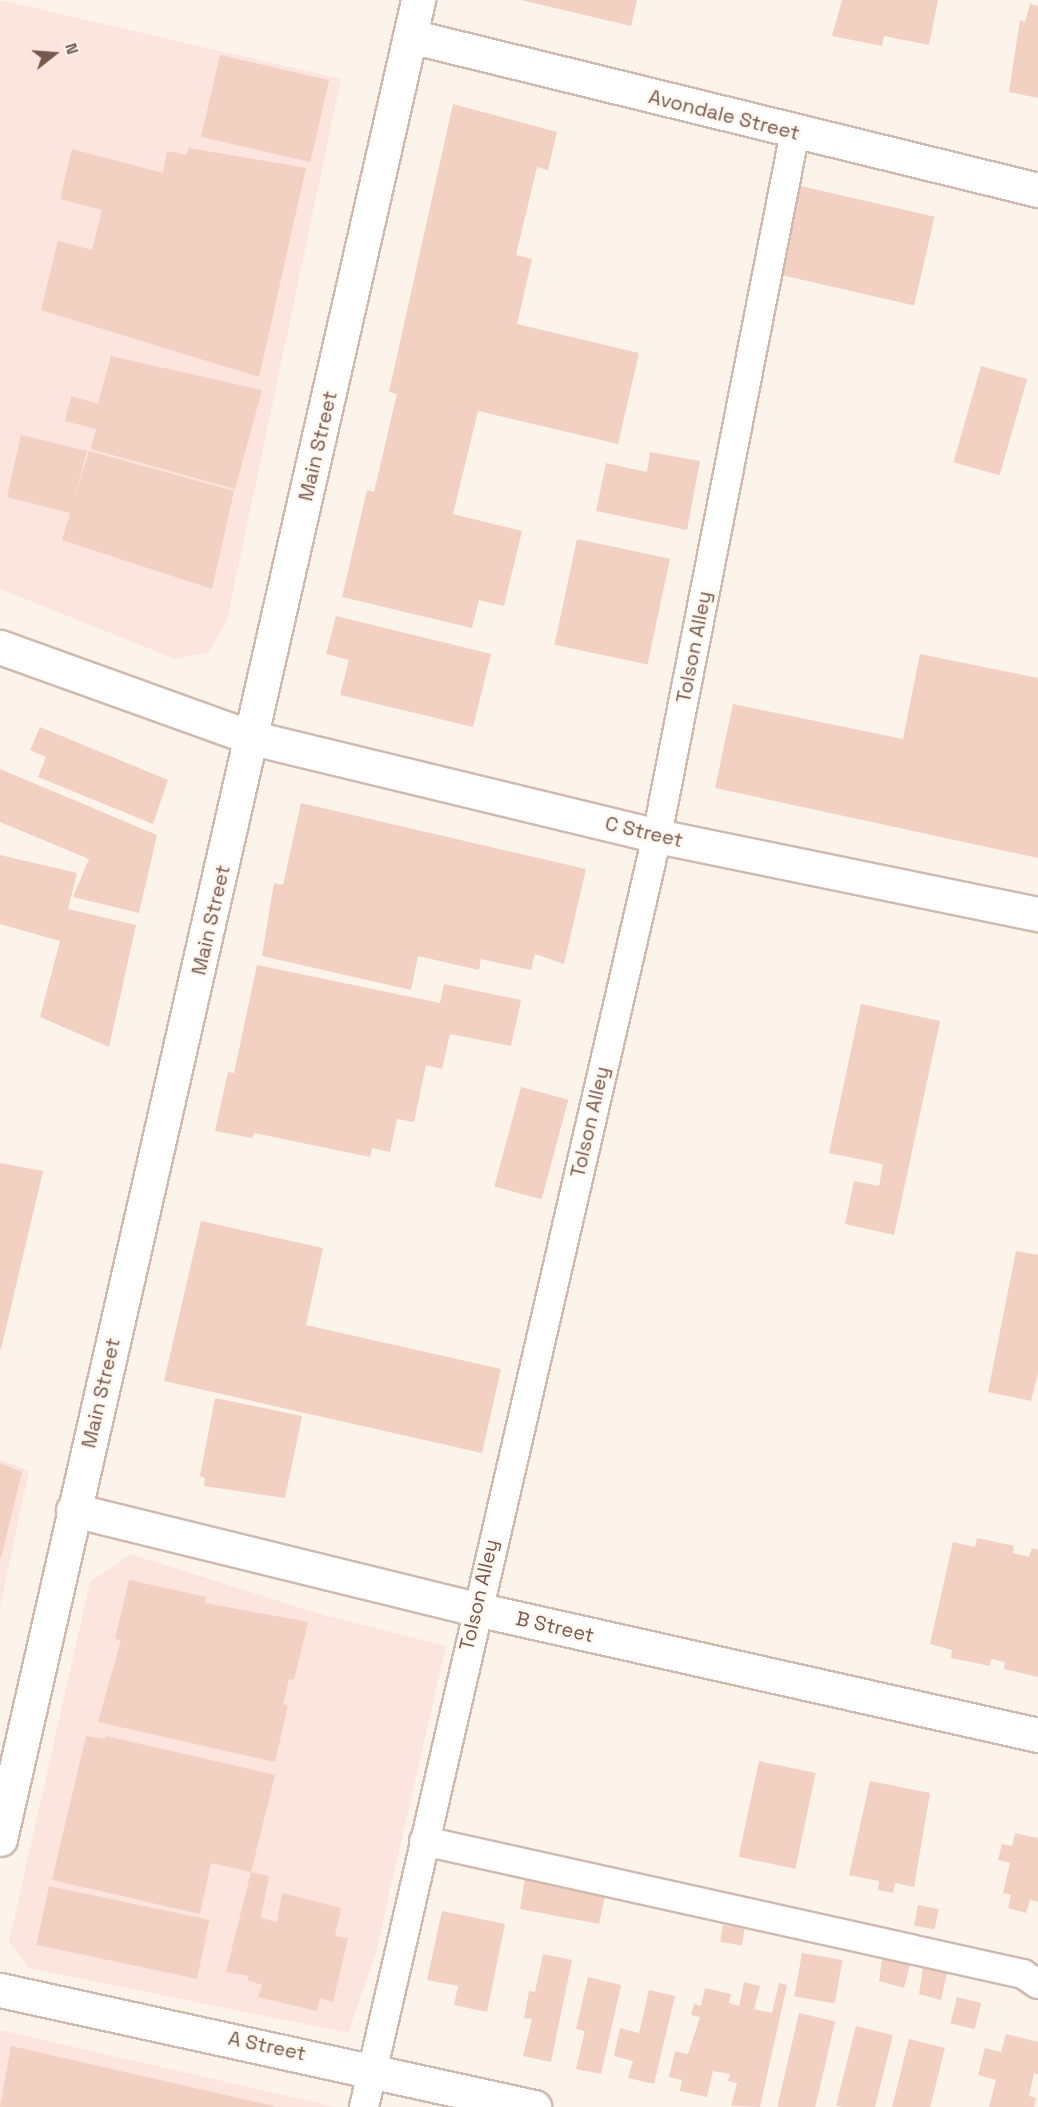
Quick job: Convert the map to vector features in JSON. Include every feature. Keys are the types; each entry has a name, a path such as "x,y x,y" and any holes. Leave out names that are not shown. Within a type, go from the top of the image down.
{"street":[{"name":"Main Street","path":"0,1839 6,1788 74,1510 253,738 418,0"},
{"name":"Avondale Street","path":"410,36 1038,190"},
{"name":"C Street","path":"0,647 253,738 657,836 1038,914"},
{"name":"B Street","path":"74,1510 476,1609 1038,1735"},
{"name":"A Street","path":"0,1990 373,2068 534,2107"}],"lane":[{"name":"Tolson Alley","path":"364,2107 476,1609 657,836 795,132"},
{"path":"424,1841 1023,1974 1038,1984"}],"shaded area":[{"path":"0,0 341,79 227,620 209,652 175,659 0,589"},
{"path":"0,1459 29,1471 0,1607"},
{"path":"130,1554 323,1615 446,1646 376,1952 348,2033 29,1968 9,1942 90,1582"},
{"path":"0,2030 336,2107 0,2107"}],"building":[{"path":"521,0 637,0 631,26"},
{"path":"842,0 938,0 929,45 884,36 882,46 832,36"},
{"path":"1030,4 1038,6 1038,98 1009,92 1020,20 1025,22"},
{"path":"220,55 329,80 310,162 201,137"},
{"path":"453,104 557,132 548,170 537,167 516,255 532,259 517,324 639,353 618,444 478,411 453,514 522,531 504,606 479,600 472,628 342,597 367,490 374,492 397,394 389,392"},
{"path":"189,148 306,168 259,377 41,310 58,241 92,250 102,210 60,199 72,149 163,173 167,151 186,155"},
{"path":"801,186 934,217 914,305 781,275"},
{"path":"111,356 262,390 235,489 91,449 96,429 65,421 71,396 98,404"},
{"path":"981,366 1027,379 1000,475 953,462"},
{"path":"21,435 87,451 73,503 89,451 234,491 212,589 62,540 70,513 7,497"},
{"path":"650,452 700,461 687,530 596,511 606,463 647,472"},
{"path":"577,539 670,559 647,664 555,645"},
{"path":"336,616 491,654 473,727 340,695 349,660 326,654"},
{"path":"920,654 1038,678 1038,858 715,788 733,704 903,739"},
{"path":"40,727 168,780 153,824 38,777 46,757 30,750"},
{"path":"0,769 157,835 139,913 73,897 89,859 0,822"},
{"path":"301,803 586,869 564,964 535,954 531,970 481,959 479,970 418,956 411,990 262,956 274,883 283,885"},
{"path":"0,855 77,873 68,909 136,925 109,1047 40,1017 60,941 0,924"},
{"path":"257,965 440,1003 444,984 521,1000 511,1046 450,1034 442,1069 426,1065 414,1122 397,1119 390,1152 372,1148 370,1157 254,1133 252,1138 215,1131 228,1072 234,1073"},
{"path":"861,1004 940,1021 894,1235 845,1224 854,1181 879,1186 883,1164 829,1153"},
{"path":"521,1087 568,1100 542,1199 494,1186"},
{"path":"0,1163 43,1171 1,1349 0,1349"},
{"path":"201,1221 323,1248 306,1325 501,1369 482,1453 164,1381"},
{"path":"1016,1251 1038,1255 1038,1373 1031,1401 988,1392"},
{"path":"215,1398 302,1416 285,1498 204,1486 205,1478 200,1476"},
{"path":"0,1463 22,1472 1,1558 0,1558"},
{"path":"977,1538 1014,1546 1013,1553 1029,1557 1032,1548 1038,1550 1038,1677 1004,1669 1005,1662 991,1659 990,1666 951,1658 952,1650 930,1644 953,1542 975,1547"},
{"path":"129,1580 206,1597 205,1603 308,1622 294,1680 289,1679 283,1704 288,1705 275,1762 98,1722 121,1640 115,1639"},
{"path":"86,1736 105,1739 106,1736 275,1775 251,1872 211,1863 200,1914 52,1880"},
{"path":"759,1761 816,1773 795,1869 739,1857"},
{"path":"870,1781 930,1793 914,1887 895,1883 893,1893 878,1890 879,1881 849,1875"},
{"path":"1015,1833 1038,1838 1038,1902 1030,1900 1026,1913 1008,1908 1011,1895 1003,1893 1010,1863 998,1860 1002,1844 1012,1846"},
{"path":"251,1872 269,1876 261,1918 277,1922 282,1893 341,1908 335,1936 348,1938 333,2002 320,1998 317,2011 258,1997 262,1985 247,1980 249,1976 226,1972"},
{"path":"526,1872 588,1886 587,1893 605,1896 599,1924 520,1909"},
{"path":"49,1886 209,1920 197,1979 37,1945"},
{"path":"918,1905 939,1909 935,1930 914,1926"},
{"path":"442,1911 505,1924 487,2012 454,2005 458,1986 427,1980"},
{"path":"723,1925 745,1929 742,1946 720,1942"},
{"path":"802,1953 842,1960 835,2003 794,1996"},
{"path":"543,1954 572,1960 551,2062 523,2056 532,2019 524,2018 529,1991 535,1992"},
{"path":"882,1959 910,1965 904,1988 879,1981"},
{"path":"923,1967 947,1973 941,2000 919,1994"},
{"path":"588,1977 621,1985 601,2074 576,2069 585,2031 576,2029"},
{"path":"744,1982 760,1986 754,2009 772,2013 779,1983 787,1985 760,2107 731,2106 737,2083 728,2081 730,2074 713,2071 707,2097 680,2091 682,2080 669,2077 675,2051 688,2054 700,2017 691,2015 694,2004 701,2006 705,1988 731,1994 729,2003 739,2006"},
{"path":"649,1990 675,1996 654,2084 628,2078 633,2061 614,2056 620,2028 639,2033"},
{"path":"957,1997 981,2003 975,2029 950,2023"},
{"path":"799,2013 835,2021 815,2107 777,2107"},
{"path":"856,2026 893,2035 875,2107 836,2106"},
{"path":"1006,2034 1038,2042 1038,2074 1034,2073 1029,2096 1036,2098 1034,2107 989,2107 996,2080 978,2075 985,2048 1001,2052"},
{"path":"909,2039 945,2048 930,2107 892,2107"},
{"path":"11,2046 274,2106 274,2107 0,2107"}]}
